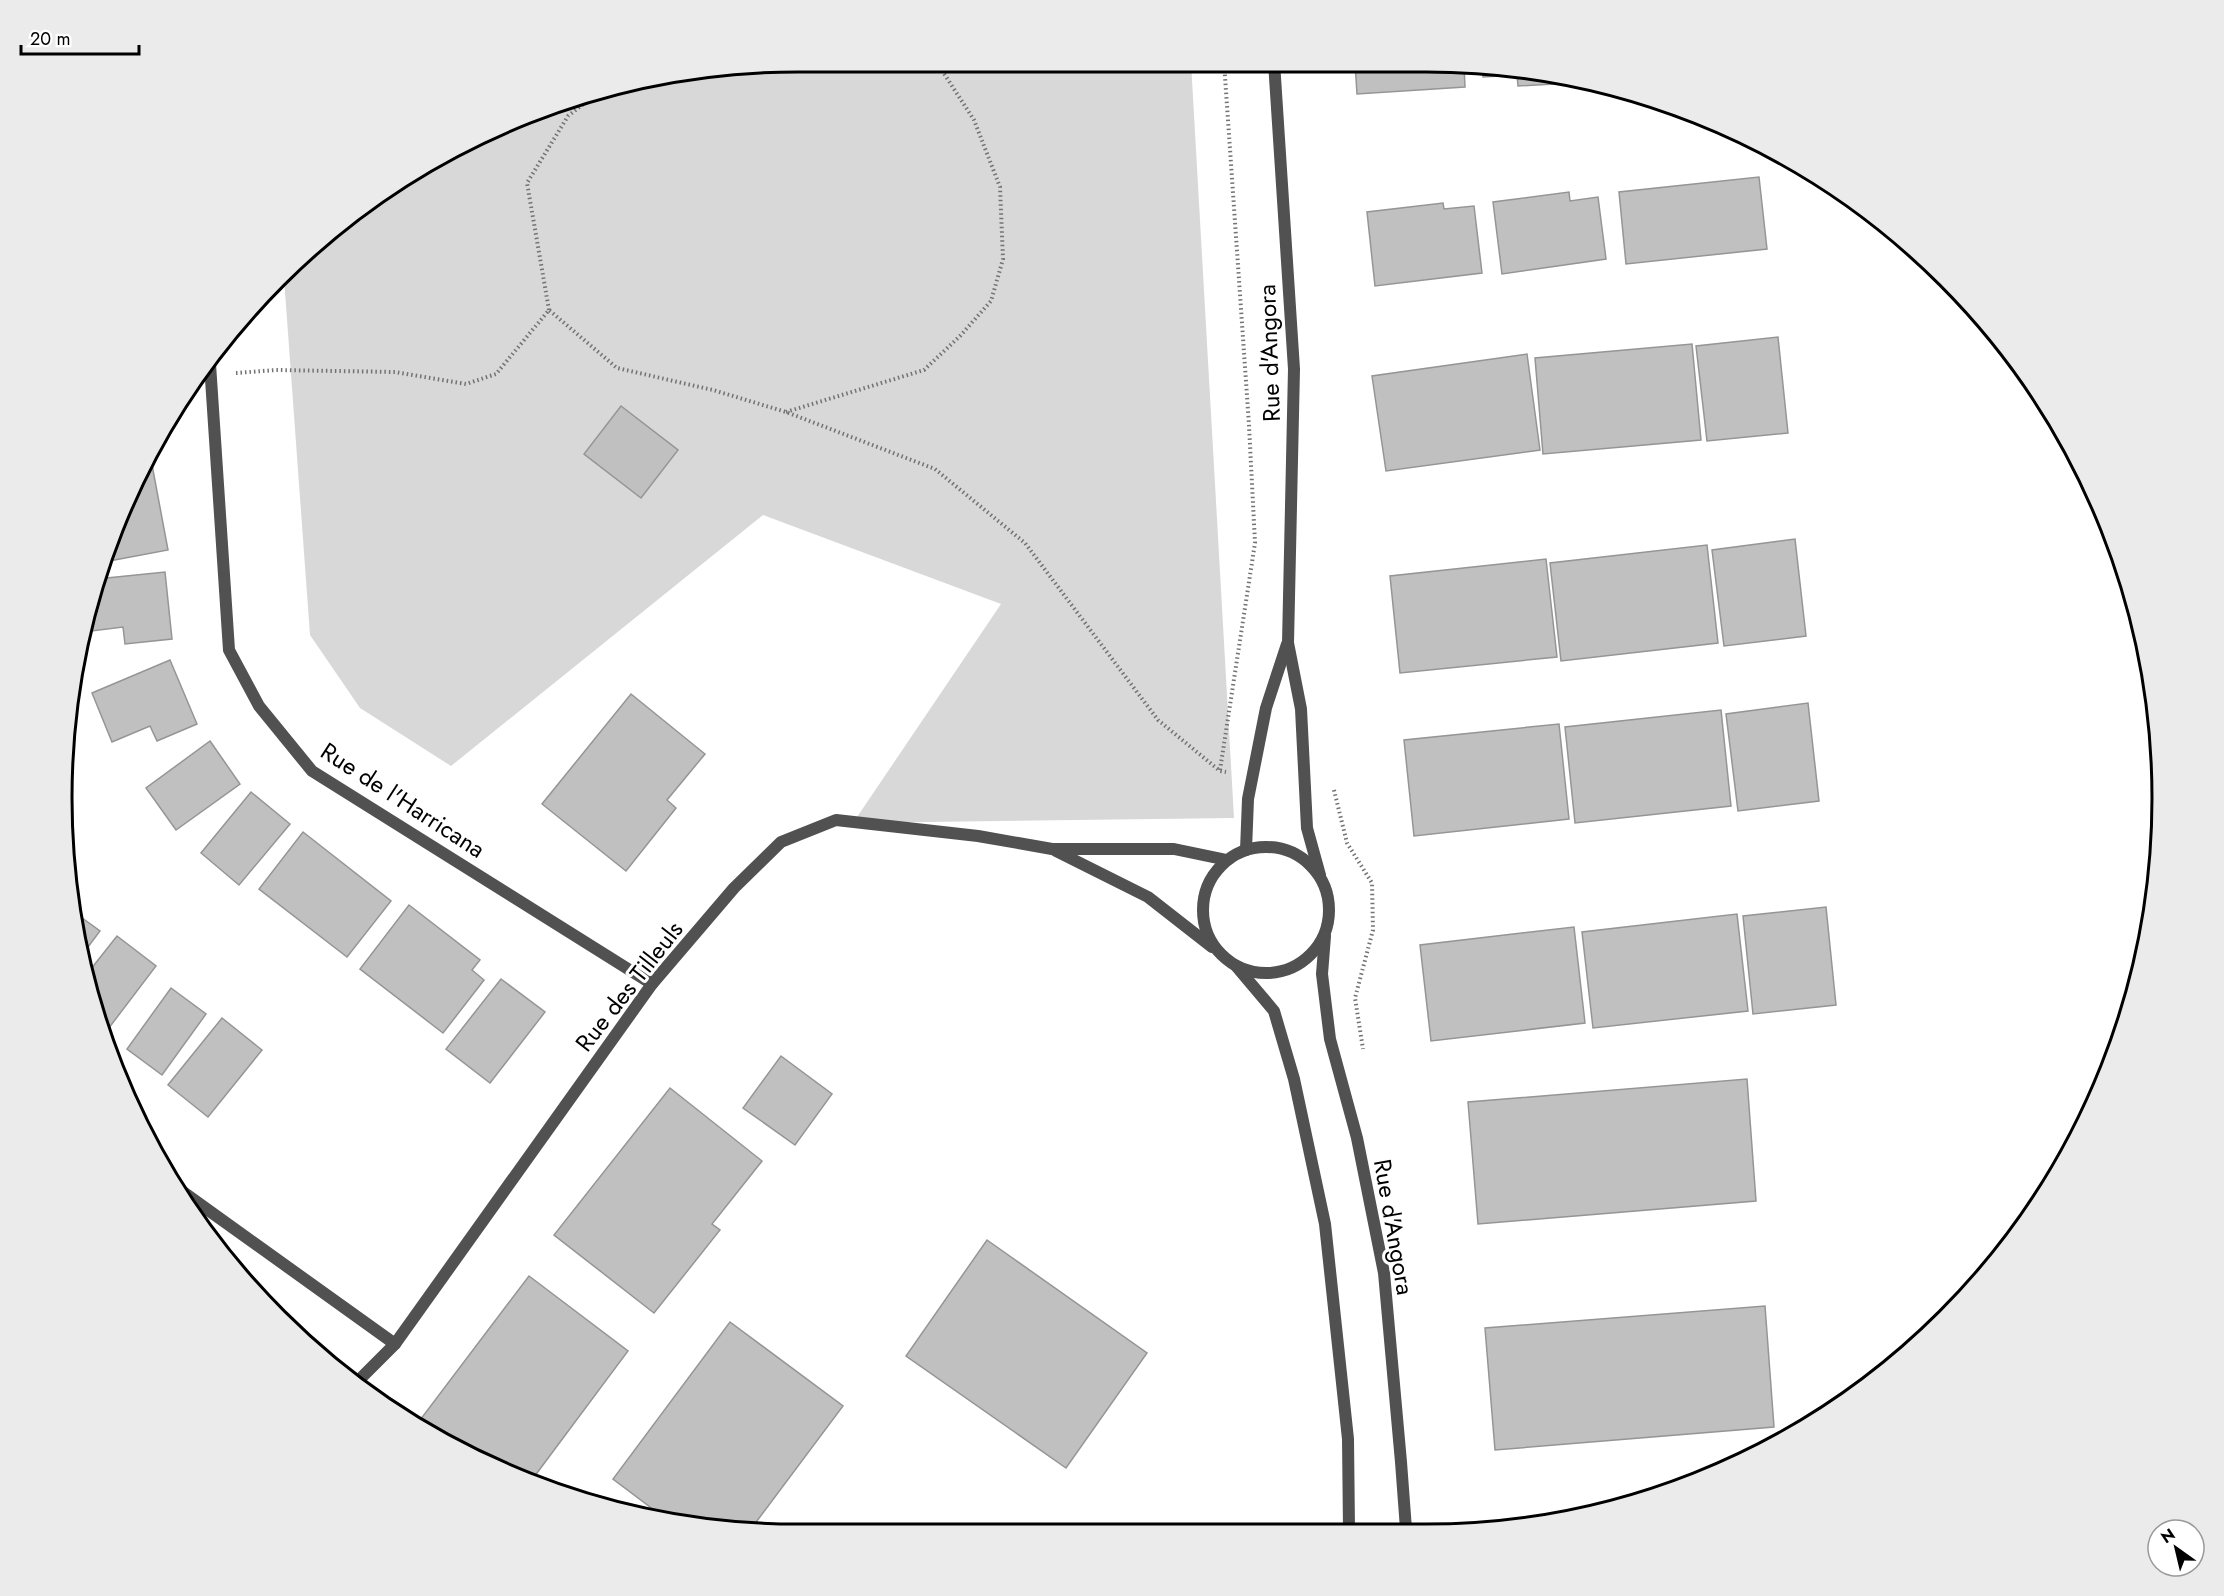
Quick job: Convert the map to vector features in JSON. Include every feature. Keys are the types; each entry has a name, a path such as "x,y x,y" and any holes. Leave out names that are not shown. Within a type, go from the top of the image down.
{"street":[{"name":"Rue d'Angora","path":"1275,72 1294,369 1288,643 1301,709 1307,828 1320,875"},
{"name":"Rue de l'Harricana","path":"211,371 229,650 259,706 312,771 652,984"},
{"name":"Rue d'Angora","path":"1246,850 1248,799 1266,708 1288,643"},
{"name":"Rue des Tilleuls","path":"361,1378 395,1344 652,984 734,888 781,842 836,820 978,836 1052,849 1174,849 1227,860"},
{"path":"1236,966 1255,972 1276,973 1296,966 1313,954 1324,936 1330,916 1328,894 1320,875 1306,860 1287,849 1267,846 1246,850 1227,860 1213,876 1205,895 1203,916 1208,936 1219,953 1236,966 1274,1011 1294,1079 1325,1224 1348,1439 1349,1524"},
{"name":"Rue des Tilleuls","path":"1052,849 1148,897 1219,953"},
{"name":"Rue d'Angora","path":"1324,936 1322,974 1330,1039 1358,1138 1383,1273 1406,1524"},
{"path":"193,1199 395,1344"}],"path":[{"path":"786,412 924,370 960,336 991,301 1003,259 1000,187 974,120 943,72"},
{"path":"581,106 568,116 527,183 549,310 617,368 713,390 786,412 935,469 1024,543 1158,720 1220,771 1255,543 1249,414 1225,72"},
{"path":"213,369 396,372 466,384 496,374 549,310"}],"shaded area":[{"path":"798,72 1192,72 1234,818 853,823 1001,604 763,515 451,766 360,708 310,635 285,285 319,252 395,194 435,169 520,127 610,97 703,78"}],"building":[{"path":"1356,72 1464,74 1465,87 1357,94"},
{"path":"1517,78 1556,84 1518,86"},
{"path":"1759,177 1767,249 1626,264 1619,192"},
{"path":"1569,192 1570,201 1598,197 1606,259 1502,274 1493,202"},
{"path":"1443,203 1444,209 1474,206 1482,273 1375,286 1367,212"},
{"path":"1778,337 1788,433 1707,441 1696,346"},
{"path":"1692,344 1701,440 1543,454 1535,358"},
{"path":"1527,354 1540,450 1386,471 1372,376"},
{"path":"621,406 678,450 641,498 584,454"},
{"path":"152,467 168,550 113,560 127,520"},
{"path":"1795,539 1806,636 1724,646 1712,550"},
{"path":"1707,545 1718,643 1561,661 1550,563"},
{"path":"1546,559 1557,657 1400,673 1390,576"},
{"path":"165,572 172,639 125,644 123,627 92,631 107,578"},
{"path":"170,660 197,724 157,741 150,726 112,742 92,693"},
{"path":"631,694 705,754 667,800 676,808 626,871 542,804"},
{"path":"1808,703 1819,801 1738,811 1726,714"},
{"path":"1721,710 1731,806 1575,823 1565,727"},
{"path":"1559,724 1569,819 1414,836 1404,740"},
{"path":"210,741 240,784 176,830 146,788"},
{"path":"251,792 290,824 239,885 201,853"},
{"path":"303,832 391,901 347,957 259,889"},
{"path":"409,905 480,960 472,970 484,980 443,1033 360,969"},
{"path":"1826,907 1836,1005 1753,1014 1743,916"},
{"path":"1737,914 1748,1011 1593,1028 1582,932"},
{"path":"82,918 100,931 88,947"},
{"path":"1574,927 1585,1023 1431,1041 1420,945"},
{"path":"117,936 156,966 110,1027 92,967"},
{"path":"501,979 545,1012 490,1083 446,1049"},
{"path":"171,988 206,1014 162,1075 127,1049"},
{"path":"222,1018 262,1050 208,1117 168,1085"},
{"path":"781,1056 832,1094 795,1145 743,1108"},
{"path":"1747,1079 1756,1201 1478,1224 1468,1102"},
{"path":"670,1088 762,1161 712,1224 720,1230 654,1313 554,1235"},
{"path":"987,1240 1147,1353 1066,1468 906,1356"},
{"path":"529,1276 628,1351 536,1475 477,1449 421,1418"},
{"path":"1765,1306 1774,1427 1495,1450 1485,1328"},
{"path":"730,1322 843,1406 756,1522 703,1518 653,1509 613,1479"}]}
